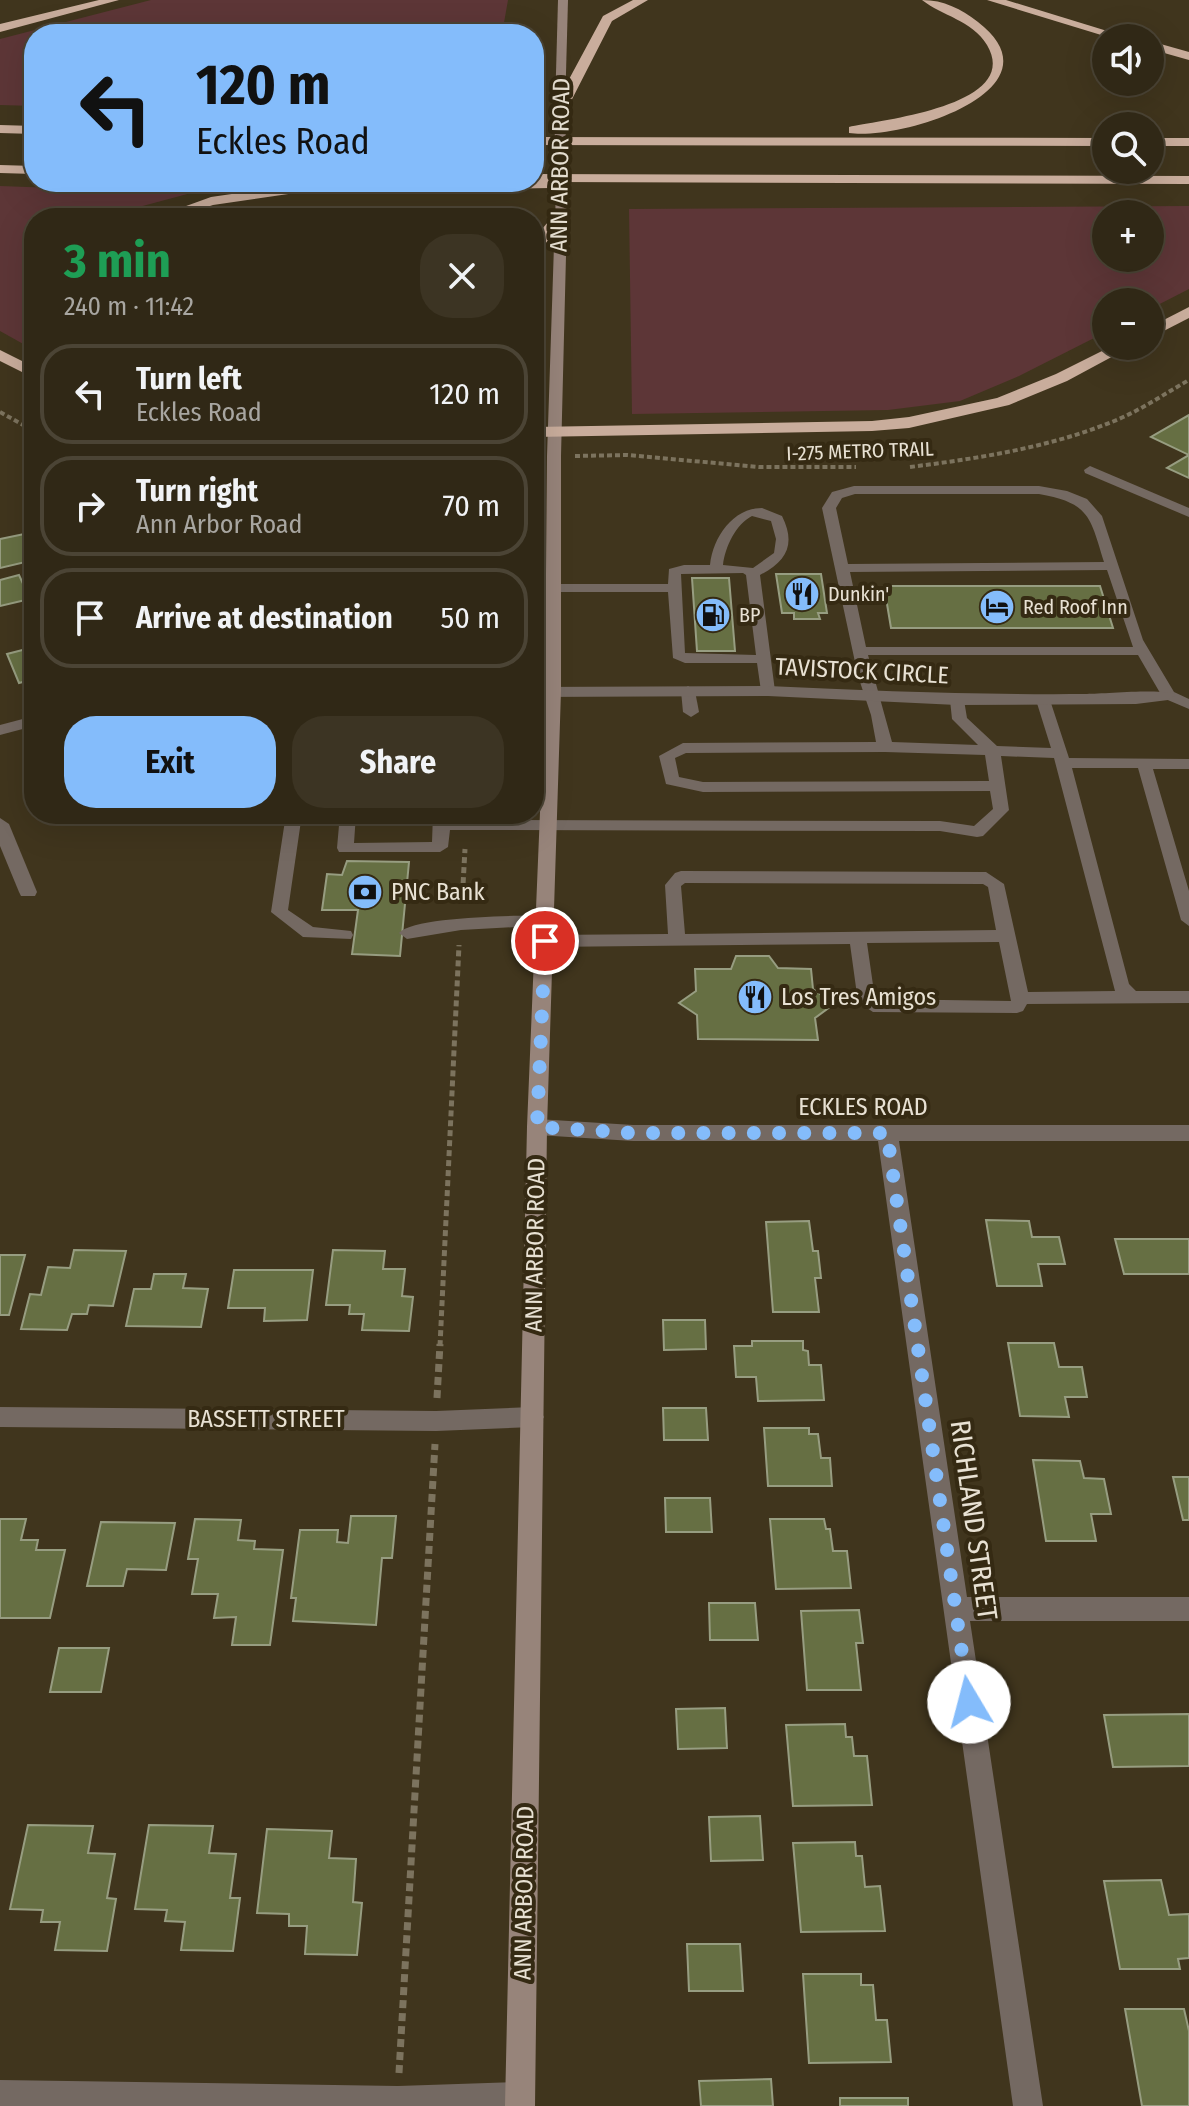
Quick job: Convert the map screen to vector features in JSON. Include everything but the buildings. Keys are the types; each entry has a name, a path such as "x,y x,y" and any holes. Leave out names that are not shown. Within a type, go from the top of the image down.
{"highway":[{"path":"0,28 113,0"},
{"path":"560,109 607,19 642,0"},
{"path":"756,142 907,122 961,104 982,90 997,72 999,59 996,46 977,25 928,0"},
{"path":"993,0 1092,29"},
{"path":"1164,49 1189,56"},
{"path":"0,129 24,130"},
{"path":"544,141 1092,142"},
{"path":"1164,142 1189,142"},
{"path":"0,169 24,170"},
{"path":"544,178 1189,180"},
{"path":"544,184 672,179"},
{"path":"190,208 211,201 274,192"},
{"path":"544,236 561,215"},
{"path":"1164,325 1189,312"},
{"path":"0,355 24,368"},
{"path":"544,432 872,426 925,421 1011,401 1095,360"}],"main road":[{"name":"ANN ARBOR ROAD","path":"520,2102 537,1127 553,691 554,432 561,215 563,0"}],"street":[{"name":"TAVISTOCK CIRCLE","path":"544,691 768,691 957,700 1136,699 1168,695"},
{"path":"0,730 24,724"},
{"path":"0,824 28,892"},
{"name":"ECKLES ROAD","path":"537,1127 633,1133 1189,1133"},
{"name":"RICHLAND STREET","path":"887,1133 1028,2106"},
{"name":"BASSETT STREET","path":"0,1417 436,1421 532,1417"},
{"path":"956,1609 1189,1609"},
{"path":"0,2095 520,2102"}],"lane":[{"path":"1090,470 1189,513"},
{"path":"885,747 860,651 829,508 837,495 854,490 1039,490 1082,502 1097,519 1142,651 1168,695 1189,704"},
{"path":"716,569 718,550 740,517 750,512 762,512 777,519 782,532 782,555 776,562 753,573"},
{"path":"842,568 1111,566"},
{"path":"753,573 745,569 684,569 674,572 678,655 685,659 764,659"},
{"path":"753,573 768,691"},
{"path":"544,592 674,588"},
{"path":"544,633 553,633"},
{"path":"860,651 1142,651"},
{"path":"688,691 691,712"},
{"path":"513,824 940,826 977,832 1001,810 992,750 960,719 957,700"},
{"path":"1043,700 1121,987 1132,997"},
{"path":"997,786 703,787 672,780 667,756 683,748 885,747 992,750 1061,758 1189,764"},
{"path":"1144,763 1189,920"},
{"path":"292,824 279,912 309,933 345,935"},
{"path":"347,824 345,848 440,847 442,824"},
{"path":"677,939 673,885 681,877 986,878 996,884 1021,998 1017,1007 873,1006 867,1002 858,937"},
{"path":"407,933 461,924 677,939 1006,936"},
{"path":"1021,998 1189,997"}],"path":[{"name":"I-275 METRO TRAIL","path":"896,467 986,456 1061,440 1121,419 1189,380"},
{"path":"0,412 24,425"},
{"name":"I-275 METRO TRAIL","path":"613,456 759,467 866,467"},
{"path":"462,908 465,841"},
{"path":"398,2101 460,937"}],"shaded area":[{"path":"151,0 508,0 504,24 58,24"},
{"path":"24,33 24,106 0,105 0,39"},
{"path":"0,186 24,187 24,192 191,193 137,208 24,208 24,344 0,331"},
{"path":"1164,206 1189,206 1189,289 1164,302 1164,288 1092,288 1092,339 1019,376 960,401 888,410 632,414 629,209 1092,207 1092,272 1164,272"}],"place":[{"name":"Dunkin'","path":"802,594"},
{"name":"Red Roof Inn","path":"997,607"},
{"name":"BP","path":"713,615"},
{"name":"PNC Bank","path":"365,892"},
{"name":"Los Tres Amigos","path":"755,997"}],"route":[{"path":"545,941 537,1127 633,1133 887,1133 969,1702"}]}
